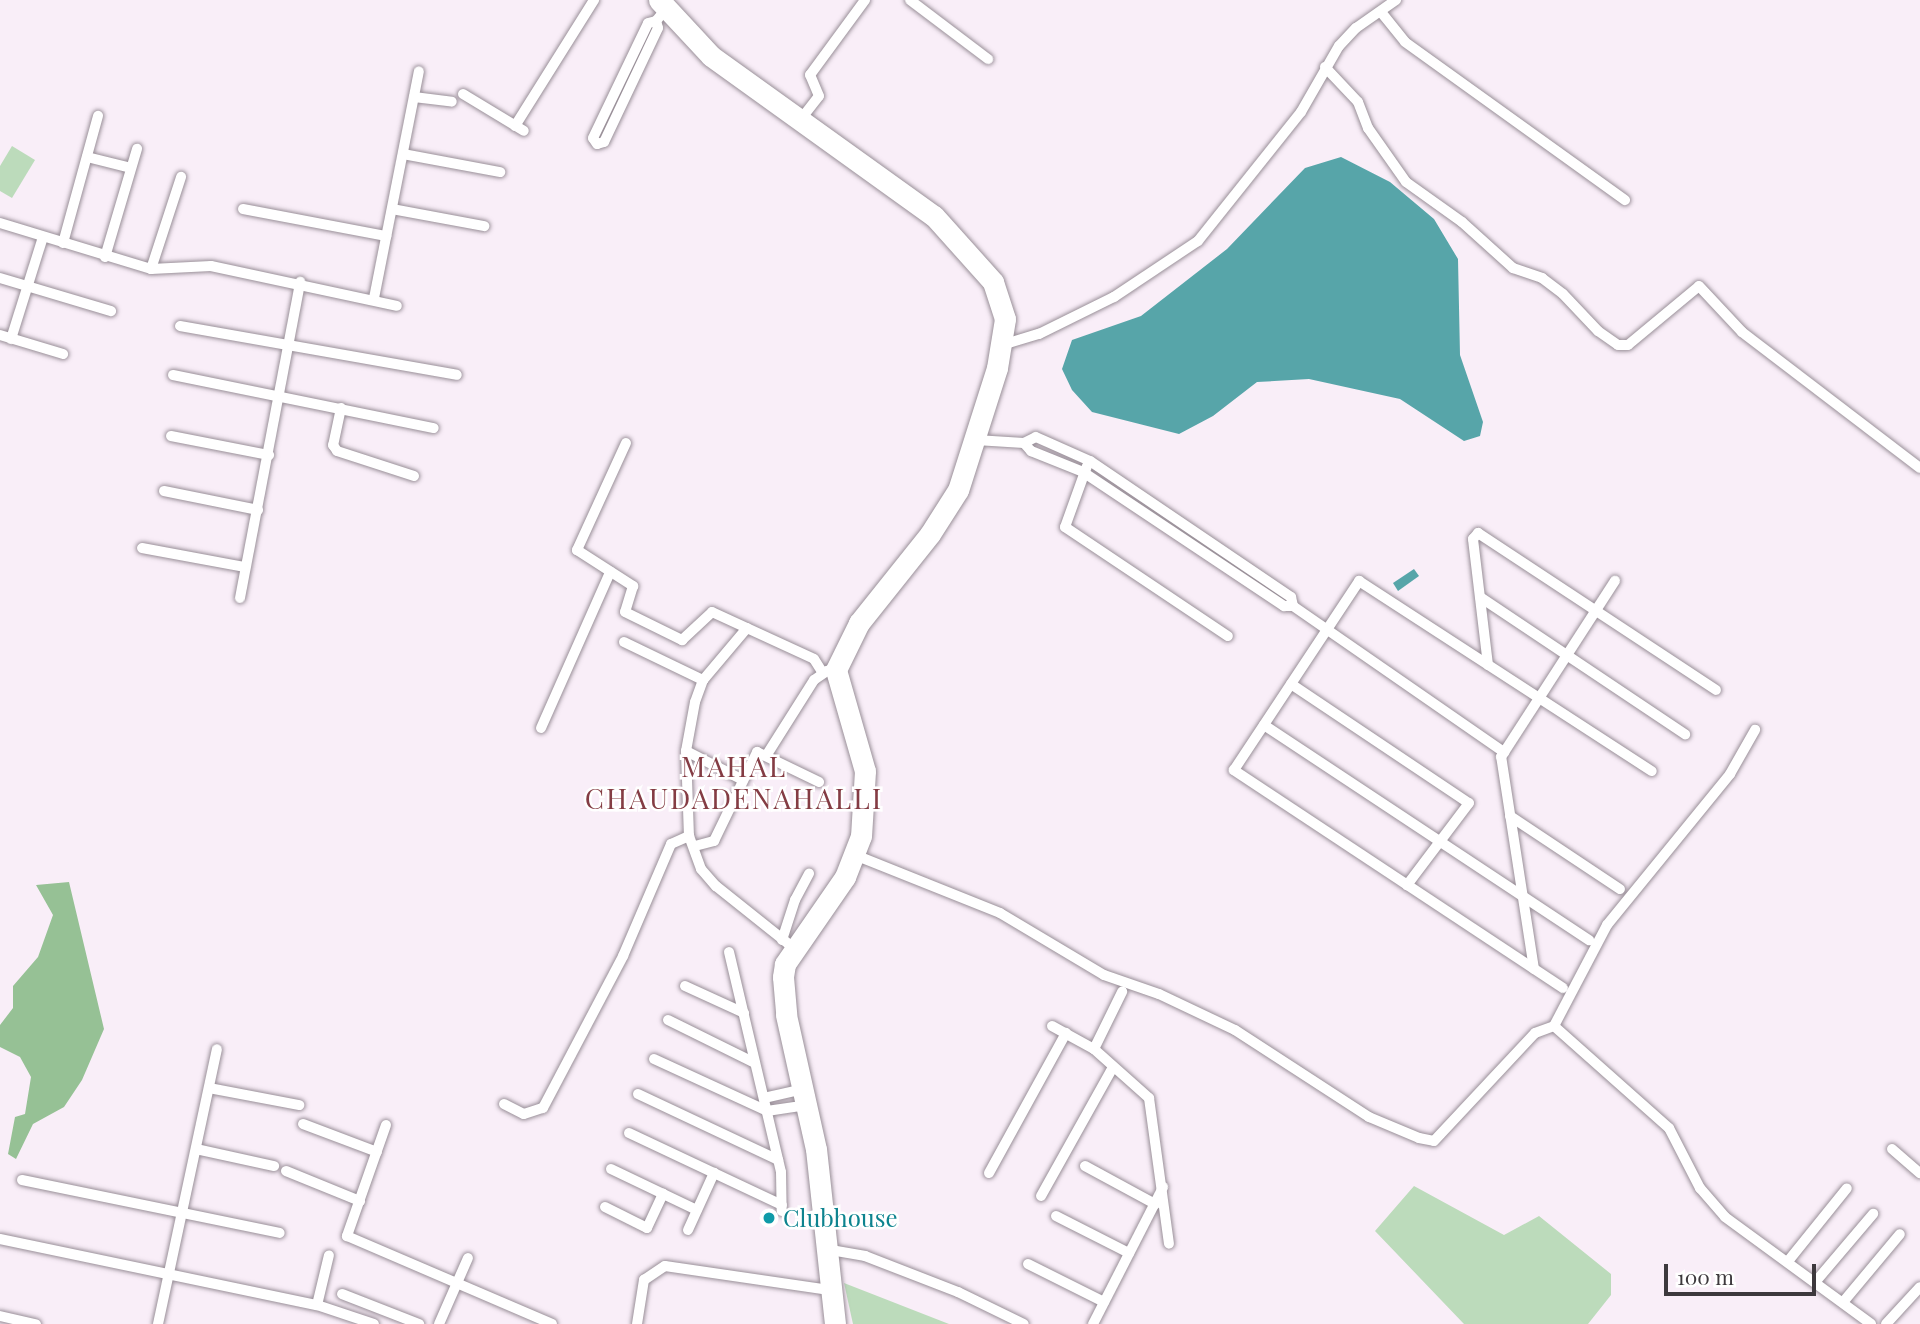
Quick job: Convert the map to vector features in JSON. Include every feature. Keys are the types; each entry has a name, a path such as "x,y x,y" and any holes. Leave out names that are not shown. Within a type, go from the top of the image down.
{"highway":[{"path":"660,10 711,56 902,190 967,249 993,282 1005,319 1002,345 968,468 944,513 859,623 829,671 865,771 855,855 845,877 789,945 782,994 806,1097 835,1324"}],"street":[{"path":"463,94 519,129 594,0"},
{"path":"801,119 819,96 810,75 865,0"},
{"path":"910,0 988,59"},
{"path":"1002,345 1039,334 1114,297 1198,241 1301,112 1325,67 1356,27 1396,0"},
{"path":"660,10 658,28 604,142 597,144 593,138 648,23 660,10"},
{"path":"1381,12 1405,42 1625,200"},
{"path":"1325,67 1358,102 1368,128 1406,182 1462,222 1513,268 1542,278 1563,294 1598,331 1618,345 1628,345 1699,286 1742,332 1920,468"},
{"path":"374,298 419,71"},
{"path":"414,97 452,102"},
{"path":"63,243 98,116"},
{"path":"105,257 137,149"},
{"path":"403,154 499,172"},
{"path":"87,157 131,168"},
{"path":"151,269 181,177"},
{"path":"243,209 386,236"},
{"path":"392,209 484,226"},
{"path":"0,223 151,269 211,266 300,282 374,298 397,306"},
{"path":"43,237 6,337 63,354"},
{"path":"0,278 111,311"},
{"path":"240,598 300,282"},
{"path":"180,326 457,375"},
{"path":"173,375 434,428"},
{"path":"341,408 333,445 337,451 414,476"},
{"path":"171,436 269,455"},
{"path":"976,440 1024,443 1036,437 1090,461 1291,597 1293,606"},
{"path":"626,443 578,550 633,586 625,612 682,640 712,611 814,659 829,671 766,756"},
{"path":"1024,443 1031,451 1083,472 1284,606 1293,606 1504,752"},
{"path":"1090,461 1083,472 1065,527 1228,636"},
{"path":"164,491 258,510"},
{"path":"1488,665 1473,539 1478,533 1716,690"},
{"path":"142,548 245,567"},
{"path":"541,729 610,572"},
{"path":"1563,988 1234,770 1359,580 1652,771"},
{"path":"1534,969 1501,757 1615,580"},
{"path":"1480,597 1685,734"},
{"path":"747,628 703,680 686,751 692,841 701,869 716,886 789,945"},
{"path":"624,642 703,680"},
{"path":"1291,684 1469,803 1443,843 1408,885"},
{"path":"1264,725 1589,940"},
{"path":"855,855 1000,913 1104,975 1159,994 1235,1030 1369,1118 1419,1138 1434,1141 1535,1033 1553,1026 1607,925 1730,774 1755,730"},
{"path":"686,751 743,780"},
{"path":"504,1104 524,1114 543,1108 623,956 671,845 714,841 757,752 819,782"},
{"path":"1510,816 1620,889"},
{"path":"789,945 795,900 810,874"},
{"path":"629,1133 782,1208 778,1160 729,952"},
{"path":"685,986 744,1013"},
{"path":"1094,1049 1122,992"},
{"path":"668,1020 755,1063"},
{"path":"1052,1026 1094,1049 1149,1098 1169,1244"},
{"path":"1553,1026 1669,1128 1700,1188 1725,1217 1817,1280 1871,1324"},
{"path":"989,1172 1066,1033"},
{"path":"158,1324 217,1049"},
{"path":"654,1059 767,1111 806,1097"},
{"path":"1041,1196 1114,1067"},
{"path":"209,1088 299,1105"},
{"path":"638,1094 778,1160"},
{"path":"764,1098 806,1097"},
{"path":"303,1124 377,1152"},
{"path":"386,1125 347,1236 552,1324"},
{"path":"196,1149 274,1166"},
{"path":"1892,1149 1920,1173"},
{"path":"1085,1166 1155,1204"},
{"path":"611,1169 697,1210"},
{"path":"286,1171 359,1201"},
{"path":"688,1230 714,1173"},
{"path":"22,1180 183,1211 279,1233"},
{"path":"1093,1324 1163,1187"},
{"path":"1788,1260 1847,1188"},
{"path":"605,1207 647,1228 663,1194"},
{"path":"1817,1280 1873,1214"},
{"path":"1056,1216 1129,1253"},
{"path":"1844,1301 1900,1234"},
{"path":"0,1239 317,1305 374,1324"},
{"path":"825,1249 865,1256 958,1292 1024,1324"},
{"path":"317,1305 329,1255"},
{"path":"439,1324 468,1258"},
{"path":"1028,1264 1104,1302"},
{"path":"637,1324 644,1280 664,1266 829,1290"},
{"path":"1886,1324 1920,1287"},
{"path":"342,1293 419,1324"},
{"path":"0,1316 36,1324"}],"green space":[{"path":"12,146 35,160 12,198 0,191 0,166"},
{"path":"69,882 104,1029 82,1080 64,1107 33,1124 16,1159 8,1154 15,1117 25,1114 31,1077 20,1057 0,1047 0,1025 13,1008 13,986 38,957 53,915 36,885"},
{"path":"1414,1186 1504,1235 1539,1216 1611,1274 1611,1295 1588,1324 1464,1324 1375,1231"},
{"path":"844,1283 949,1324 853,1324"}],"water":[{"path":"1341,157 1390,182 1434,219 1458,259 1460,355 1483,422 1480,436 1464,441 1400,399 1309,379 1257,382 1213,416 1179,434 1092,412 1072,390 1062,369 1072,340 1141,316 1227,249 1305,168"},
{"path":"1414,569 1419,576 1398,591 1393,583"}],"place":[{"name":"Clubhouse","path":"769,1218"}],"district":[{"name":"MAHAL CHAUDADENAHALLI","path":"734,782"}]}
